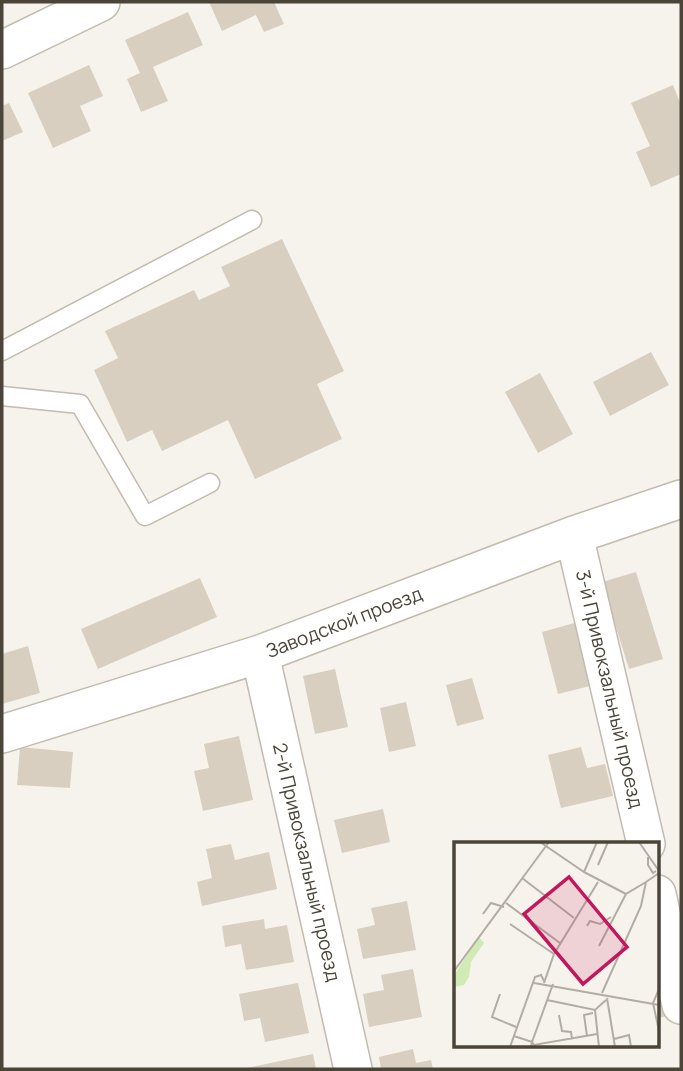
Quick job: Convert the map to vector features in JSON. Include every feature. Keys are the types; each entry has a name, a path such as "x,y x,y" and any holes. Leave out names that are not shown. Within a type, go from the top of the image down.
{"street":[{"path":"2,50 100,2"},
{"name":"Заводской проезд","path":"2,734 260,654 574,535 681,499"},
{"name":"3-й Привокзальный проезд","path":"574,535 646,842"},
{"name":"2-й Привокзальный проезд","path":"260,654 353,1069"},
{"path":"658,899 681,1005"}],"lane":[{"path":"2,351 252,220"},
{"path":"2,396 79,404 145,516 210,483"}],"building":[{"path":"209,2 274,2 284,24 264,32 256,15 222,31"},
{"path":"188,12 203,45 153,67 168,101 141,112 127,79 140,73 125,40"},
{"path":"89,65 103,96 80,106 91,131 53,148 28,93"},
{"path":"673,85 681,105 681,174 651,187 636,152 650,146 631,103"},
{"path":"9,103 23,132 2,141 2,106"},
{"path":"282,239 344,371 317,384 342,439 255,479 228,420 162,451 152,430 127,442 94,370 118,358 105,331 194,290 199,300 230,286 221,267"},
{"path":"651,352 669,385 610,416 593,382"},
{"path":"540,373 573,434 538,453 505,392"},
{"path":"636,572 663,659 629,669 602,582"},
{"path":"200,578 217,617 98,669 81,629"},
{"path":"578,622 594,685 558,694 542,632"},
{"path":"28,646 40,693 2,704 2,654"},
{"path":"335,669 348,727 315,734 303,676"},
{"path":"472,678 484,719 457,726 446,685"},
{"path":"406,702 416,746 389,752 380,708"},
{"path":"239,736 253,800 203,811 194,771 209,768 204,744"},
{"path":"20,747 73,752 70,788 17,785"},
{"path":"581,747 587,768 605,764 613,796 561,808 548,755"},
{"path":"383,809 390,842 342,853 334,820"},
{"path":"231,844 235,860 269,852 277,889 202,906 197,882 212,878 206,849"},
{"path":"407,901 416,950 363,959 357,929 375,925 371,908"},
{"path":"264,919 265,929 287,925 294,962 246,970 241,944 225,947 222,926"},
{"path":"413,969 422,1017 369,1027 363,994 384,990 381,975"},
{"path":"298,983 309,1033 265,1042 260,1018 244,1021 239,994"},
{"path":"658,984 668,1016 658,1018"},
{"path":"413,1049 416,1063 431,1060 433,1069 381,1069 379,1057"},
{"path":"313,1054 316,1069 247,1069 247,1068"}]}
